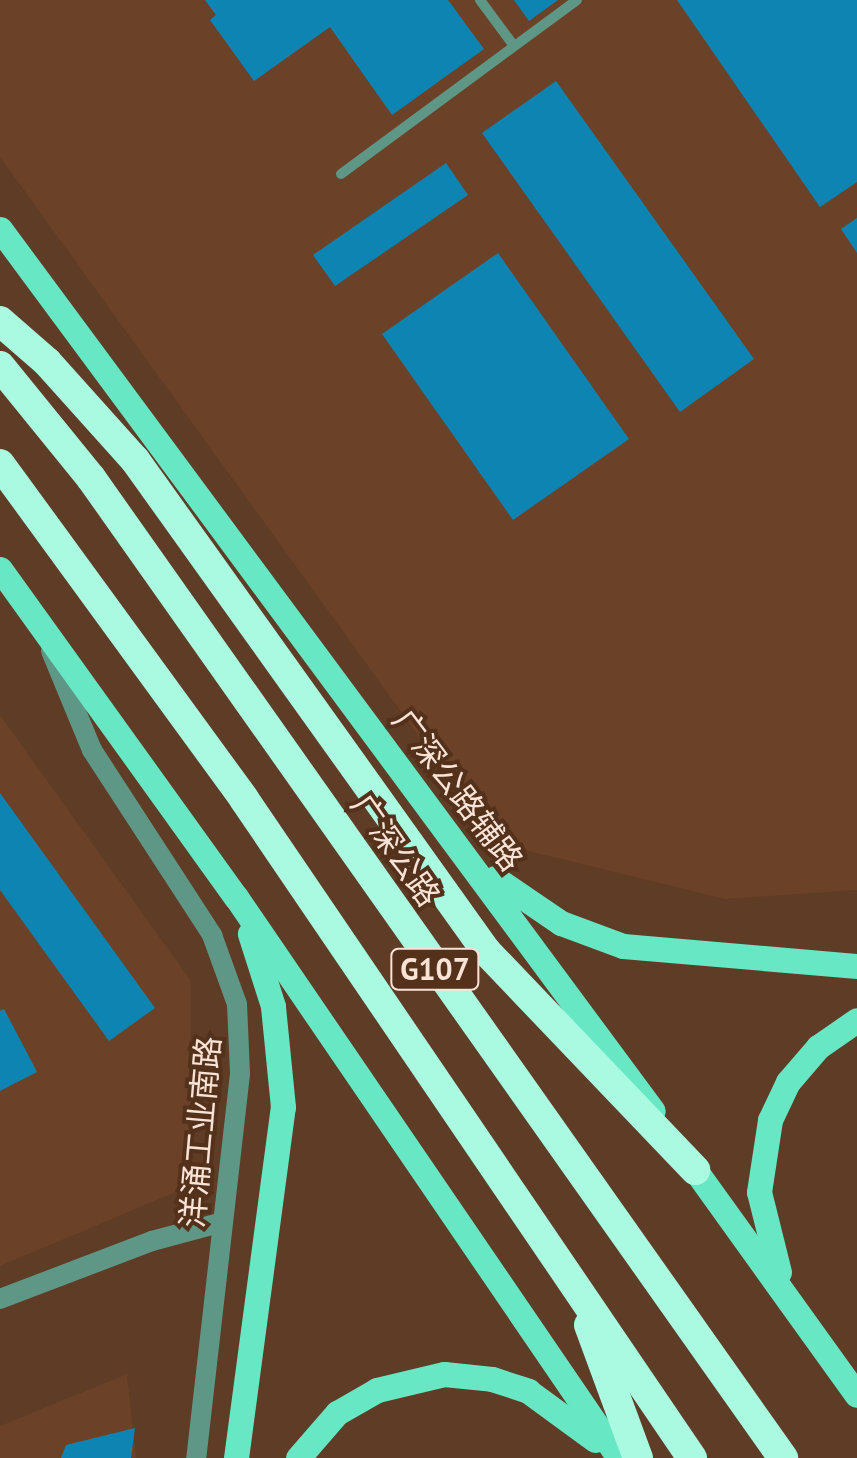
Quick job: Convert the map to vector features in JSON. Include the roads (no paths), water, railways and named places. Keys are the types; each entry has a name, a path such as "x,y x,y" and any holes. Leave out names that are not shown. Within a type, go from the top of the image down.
{"highway":[{"path":"0,321 47,362 135,460 462,921 695,1170"},
{"name":"广深公路","path":"0,366 90,478 783,1458"},
{"name":"G107","path":"0,464 42,515 573,1280 692,1458"},
{"path":"573,1280 638,1458"}],"main road":[{"name":"广深公路辅路","path":"0,228 452,836 857,1395"},
{"path":"0,569 236,897 617,1458"},
{"path":"452,836 504,887 592,936 654,952 857,966"},
{"path":"236,897 273,1006 283,1107 236,1458"},
{"path":"793,1304 772,1254 759,1192 767,1134 788,1082 818,1047 857,1020"},
{"path":"298,1458 337,1414 377,1390 444,1374 492,1379 528,1392 617,1458"}],"street":[{"name":"洋涌工业南路","path":"39,622 92,750 203,920 229,976 242,1054 196,1458"},
{"path":"0,1299 152,1241 223,1222"}],"lane":[{"path":"480,0 514,46"},
{"path":"342,174 577,0"}]}
